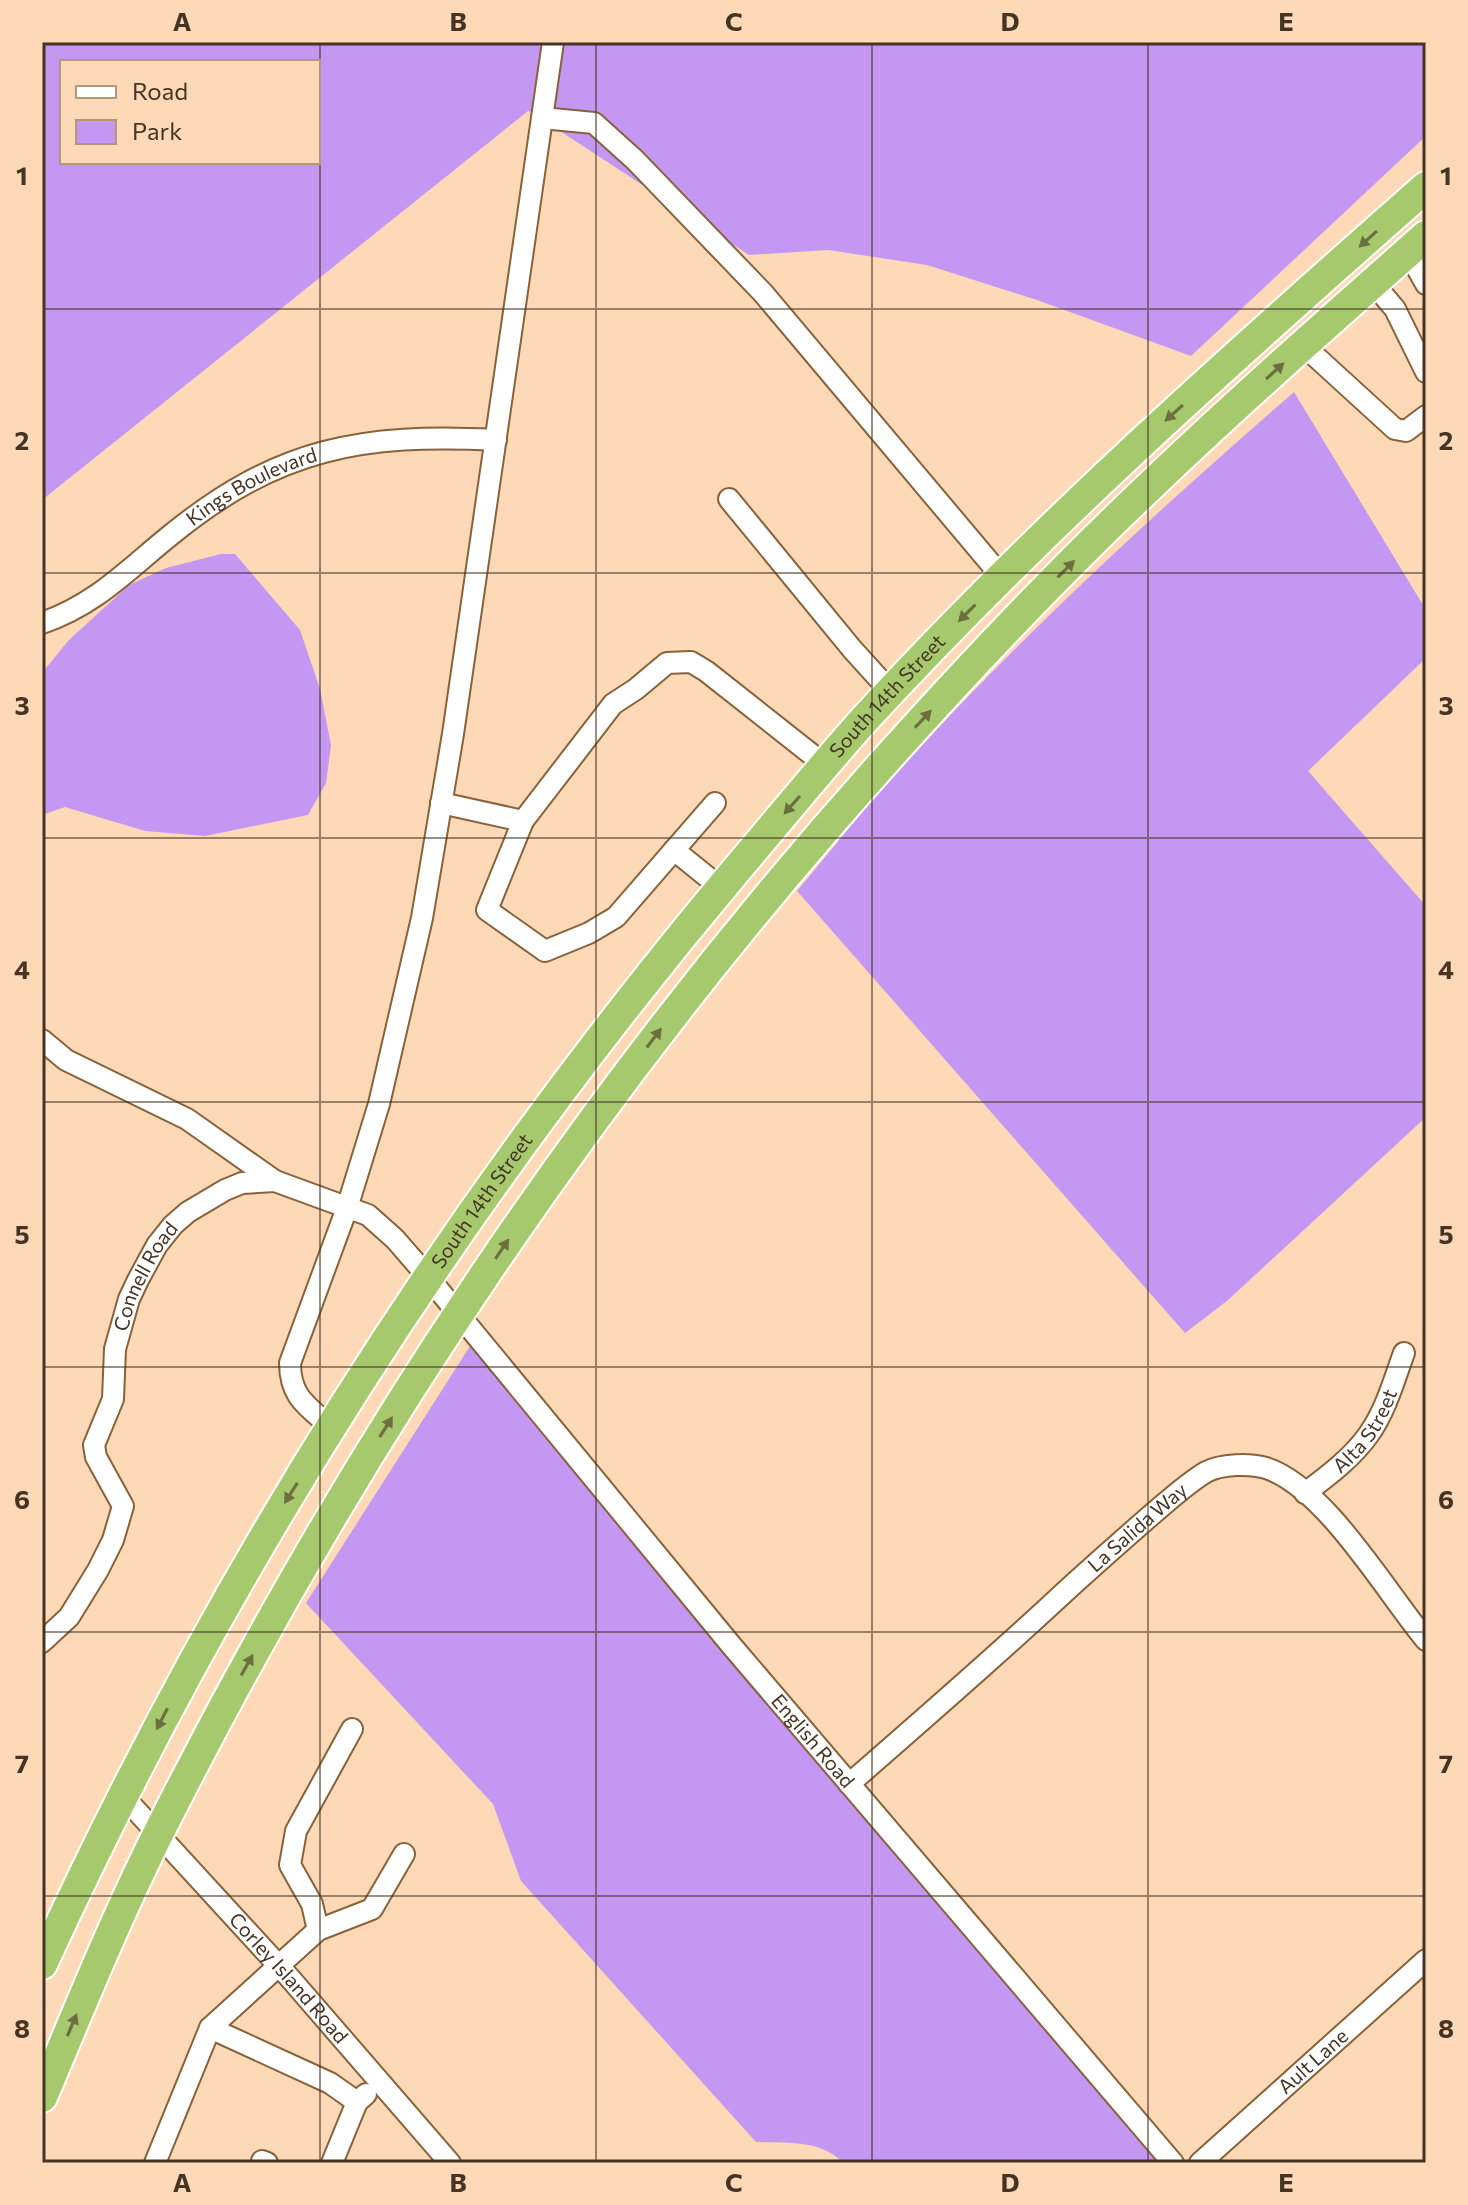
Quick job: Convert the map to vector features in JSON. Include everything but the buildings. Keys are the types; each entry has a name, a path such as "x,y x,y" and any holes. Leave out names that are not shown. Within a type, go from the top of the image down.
{"highway":[{"name":"South 14th Street","path":"42,1964 123,1796 223,1607 331,1427 428,1277 635,992 825,765 1002,577 1119,463 1426,189"},
{"path":"1417,244 1410,236 1426,189"},
{"name":"South 14th Street","path":"42,2097 159,1833 218,1718 315,1545 458,1314 609,1097 736,935 894,751 992,645 1143,492 1417,244"},
{"path":"992,645 1007,610 1009,591 1002,577"}],"street":[{"path":"331,1427 295,1394 290,1363 347,1208 379,1104 422,918 496,440 553,42"},
{"path":"542,118 594,123 635,160 763,293 1002,577"},
{"path":"1417,244 1426,284"},
{"path":"1373,283 1395,309 1426,372"},
{"path":"1303,345 1395,429 1406,431 1426,416"},
{"name":"Kings Boulevard","path":"42,623 70,613 90,601 197,514 238,486 273,468 340,447 389,440 439,437 496,440"},
{"path":"729,499 891,692"},
{"path":"715,803 616,917 589,933 545,951 487,910 523,821 613,704 667,663 691,662 706,671 825,765"},
{"path":"441,803 523,821"},
{"path":"674,850 721,888"},
{"path":"42,1040 66,1060 187,1119 275,1181"},
{"name":"Connell Road","path":"42,1642 69,1617 113,1540 123,1506 96,1457 94,1445 113,1399 115,1349 138,1280 157,1245 188,1212 242,1183 275,1181 368,1215 380,1224 458,1314"},
{"name":"English Road","path":"458,1314 731,1645 1173,2163"},
{"name":"Alta Street","path":"1305,1493 1352,1454 1370,1433 1404,1353"},
{"name":"La Salida Way","path":"849,1784 975,1676 1171,1498 1208,1471 1219,1467 1257,1466 1290,1480 1345,1533 1426,1640"},
{"path":"318,1930 312,1904 290,1865 296,1831 352,1729"},
{"name":"Corley Island Road","path":"123,1796 278,1965 450,2163"},
{"path":"155,2163 210,2028 318,1930 372,1909 404,1854"},
{"name":"Ault Lane","path":"1200,2163 1426,1960"},
{"path":"210,2028 330,2083 357,2102"},
{"path":"332,2163 357,2102 378,2083"}],"green space":[{"path":"42,42 543,42 533,113 528,111 42,500"},
{"path":"563,42 1426,42 1426,136 1191,356 1037,300 927,265 828,250 749,255 551,125"},
{"path":"1294,392 1426,610 1426,658 1308,771 1426,906 1426,1117 1228,1300 1185,1333 797,891 931,735 1031,633 1134,535"},
{"path":"221,554 235,554 300,630 320,689 331,745 326,783 308,815 205,836 145,831 65,807 42,815 42,673 69,640 129,585 166,568"},
{"path":"472,1343 1174,2163 843,2163 814,2146 756,2142 521,1881 493,1804 306,1603"}]}
